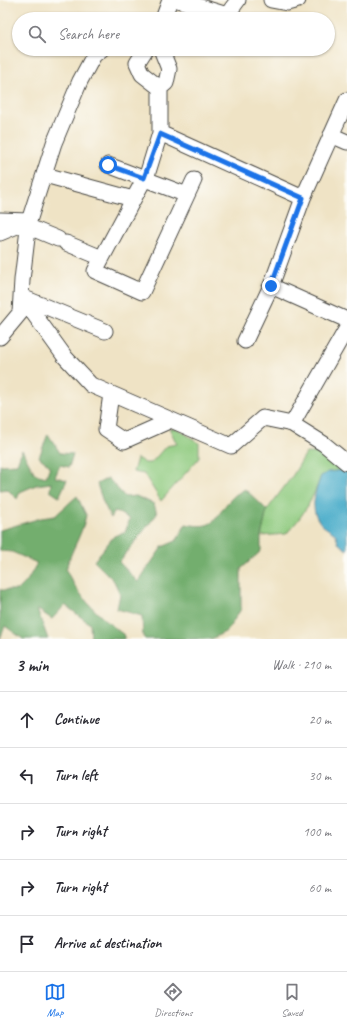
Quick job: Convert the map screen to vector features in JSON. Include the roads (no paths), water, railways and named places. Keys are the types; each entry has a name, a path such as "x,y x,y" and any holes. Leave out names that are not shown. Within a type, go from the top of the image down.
{"lane":[{"path":"166,12 170,0"},
{"path":"178,0 217,12"},
{"path":"229,12 238,0"},
{"path":"271,0 287,3 298,0"},
{"path":"0,337 20,313 29,224 54,143 87,65 93,56"},
{"path":"140,56 137,63 142,74 160,88"},
{"path":"160,88 166,83 169,69 164,56"},
{"path":"160,88 160,134 144,178 95,271 142,292 194,180"},
{"path":"245,341 271,286 303,198 347,100"},
{"path":"160,134 303,198"},
{"path":"331,135 347,142"},
{"path":"108,165 187,195"},
{"path":"45,175 133,199"},
{"path":"0,220 29,224 62,241 102,258"},
{"path":"0,232 29,224"},
{"path":"271,286 347,320"},
{"path":"21,296 105,331"},
{"path":"21,296 65,357 91,385 170,421 231,446 263,418 292,424 324,444 347,463"},
{"path":"292,424 347,328"},
{"path":"111,394 106,429 124,441 170,421"}],"water":[{"path":"347,471 347,550 338,543 336,535 320,523 314,510 314,498 321,476 328,472"}]}
